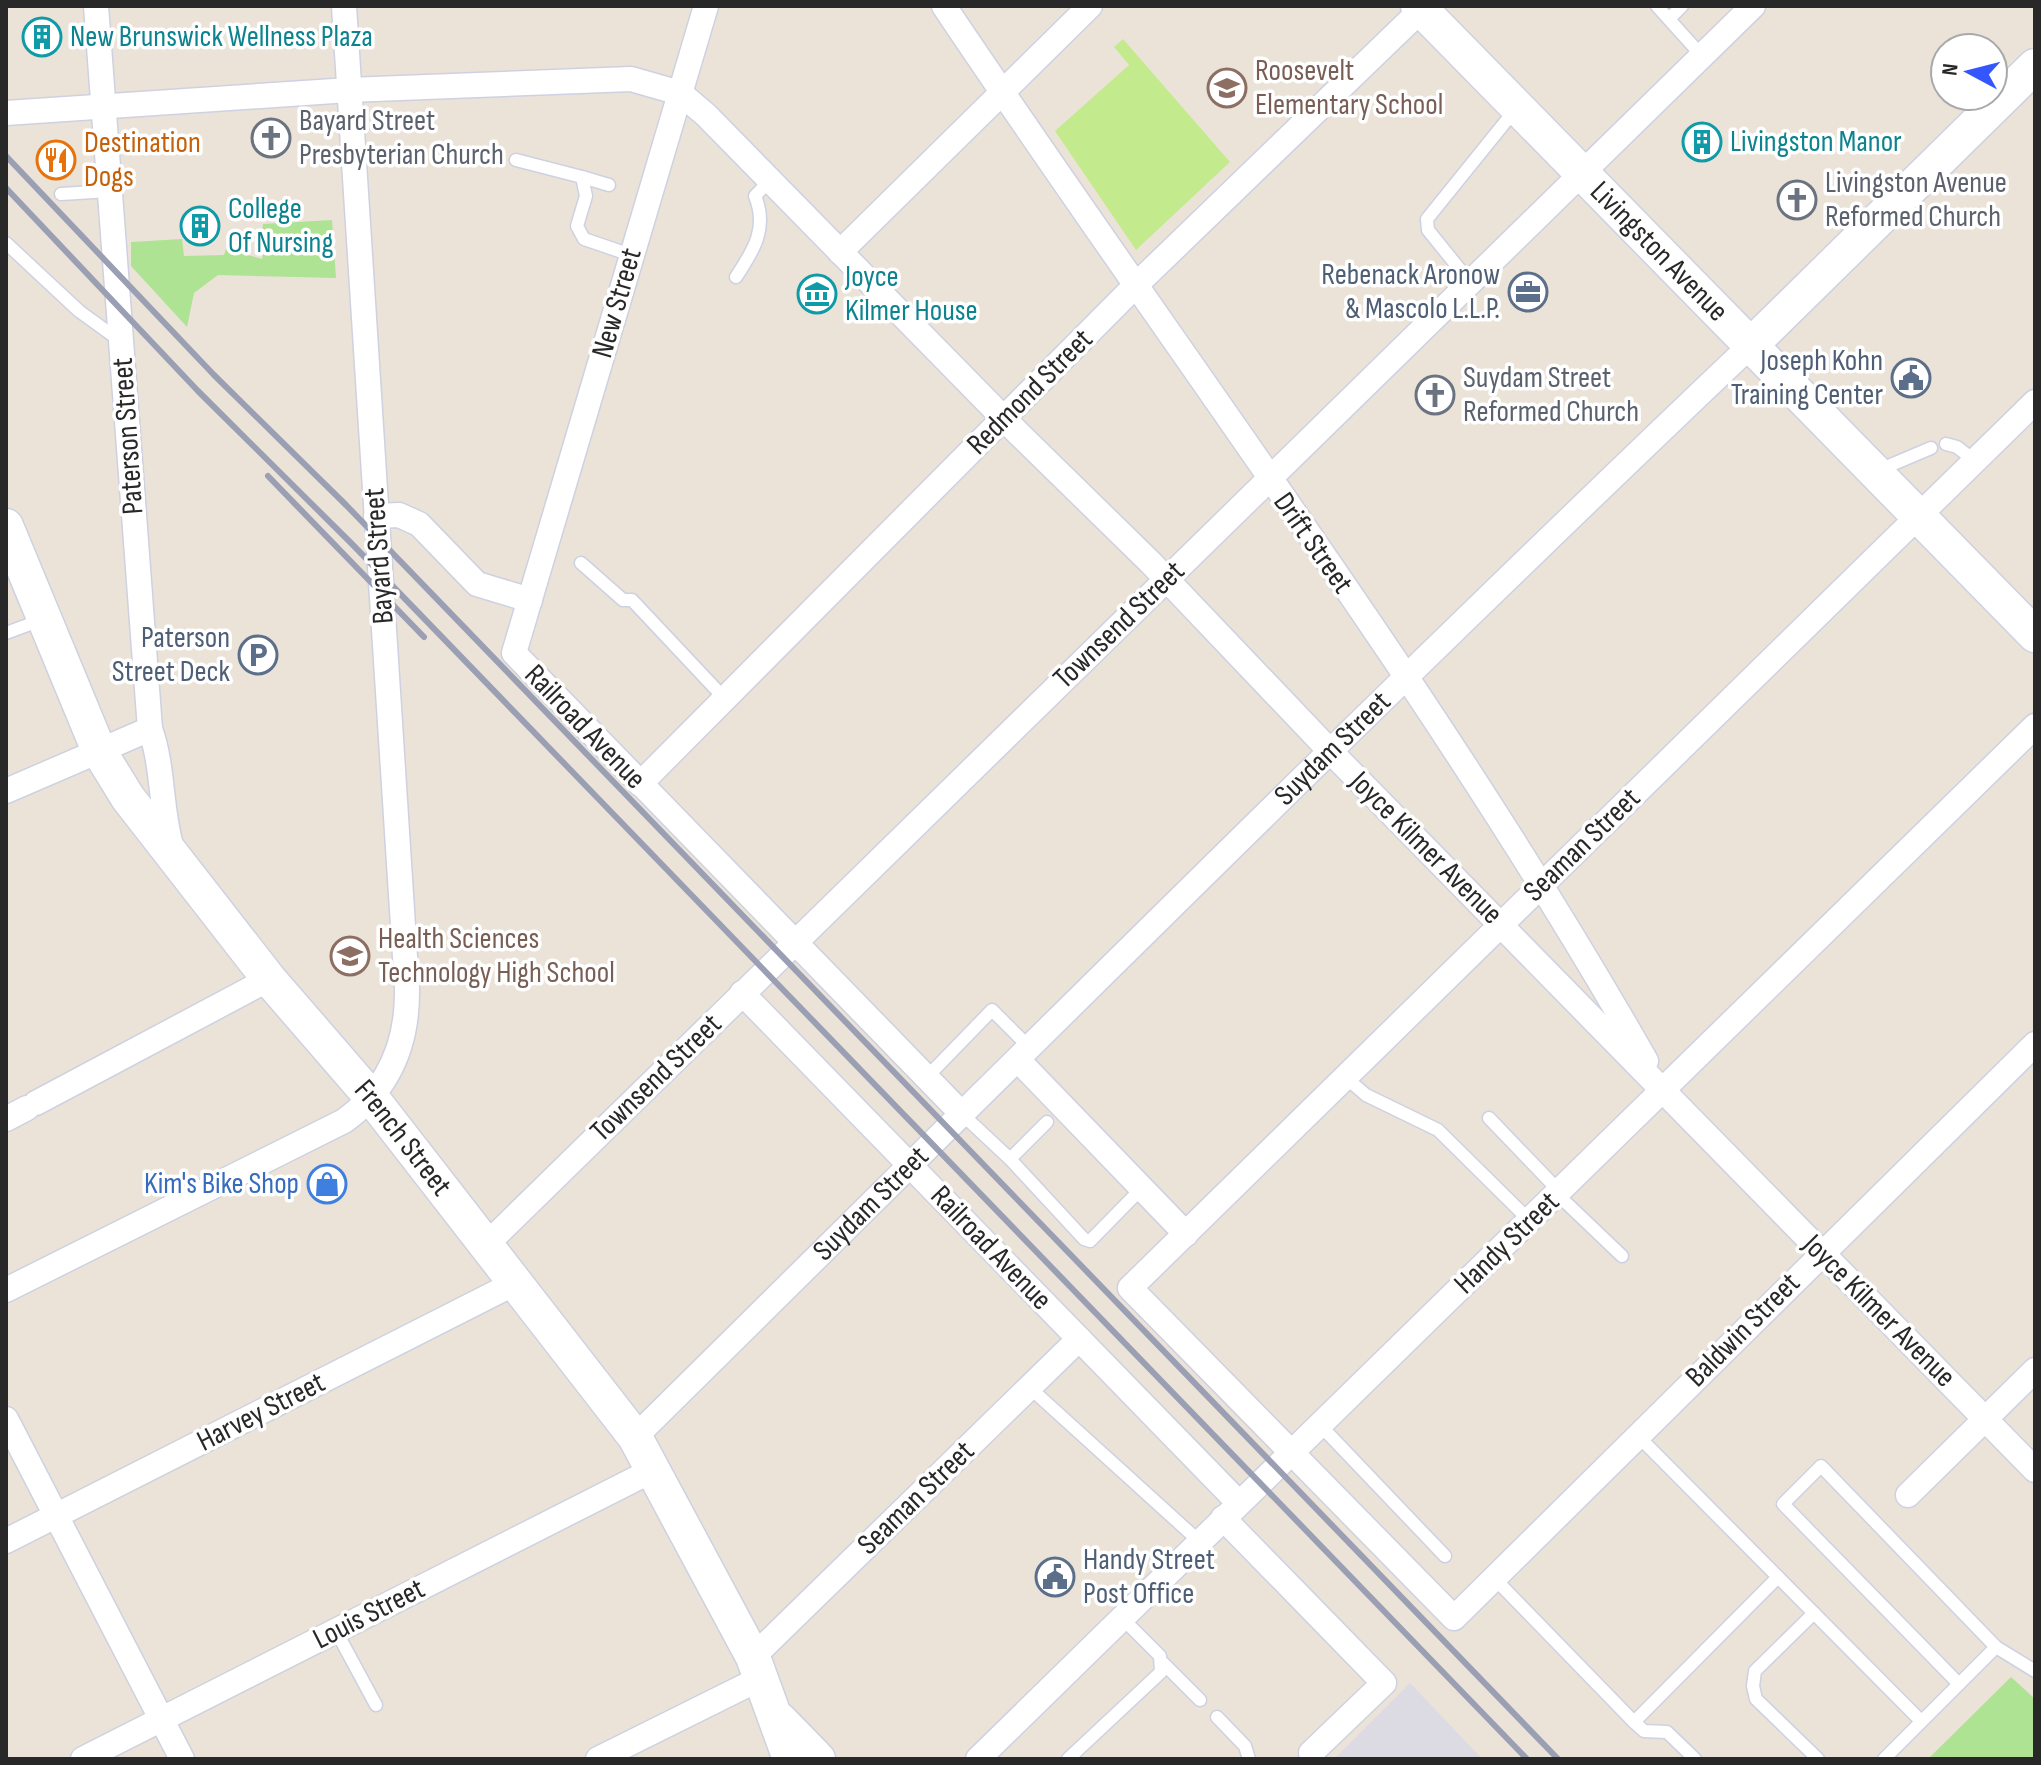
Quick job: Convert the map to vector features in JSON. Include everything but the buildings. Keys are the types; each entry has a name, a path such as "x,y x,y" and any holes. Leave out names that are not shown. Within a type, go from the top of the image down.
{"main road":[{"name":"Livingston Avenue","path":"1422,7 2035,635"},
{"name":"Suydam Street","path":"1750,346 2035,66"},
{"name":"French Street","path":"6,526 99,751 128,798 269,979 371,1097 635,1437 655,1469 757,1668 790,1759"},
{"path":"775,1714 818,1759"}],"street":[{"name":"Paterson Street","path":"96,6 150,729 157,749 167,832 177,863"},
{"name":"Bayard Street","path":"6,1290 344,1121 371,1097 394,1065 407,1008 344,6"},
{"name":"New Street","path":"530,600 706,6"},
{"name":"Drift Street","path":"944,6 1405,676 1541,886 1663,1091"},
{"path":"840,252 1090,6"},
{"name":"Townsend Street","path":"486,1245 1753,6"},
{"name":"Redmond Street","path":"640,784 1137,284 1422,7"},
{"path":"6,113 349,90 631,79 680,93"},
{"name":"Joyce Kilmer Avenue","path":"680,93 1166,579 1331,752 2035,1470"},
{"name":"Suydam Street","path":"635,1437 1025,1055 1405,676 1750,346"},
{"name":"Seaman Street","path":"1290,1455 1130,1288 2035,402"},
{"path":"376,516 409,518 419,524 477,584 530,600"},
{"name":"Railroad Avenue","path":"530,600 514,653 963,1115"},
{"name":"Handy Street","path":"978,1759 2035,726"},
{"path":"6,791 150,729"},
{"path":"23,1110 269,979"},
{"name":"Railroad Avenue","path":"742,993 1079,1339 1384,1683 1311,1757"},
{"name":"Baldwin Street","path":"1290,1455 1454,1618 1821,1252 2035,1044"},
{"path":"1025,1055 1186,1234"},
{"name":"Harvey Street","path":"6,1541 515,1283"},
{"name":"Seaman Street","path":"598,1759 757,1668 1079,1339"},
{"path":"1908,1495 2035,1370"},
{"path":"6,1419 182,1759"},
{"name":"Louis Street","path":"83,1759 655,1469"}],"lane":[{"path":"1657,6 1702,56"},
{"path":"1669,19 1682,6"},
{"path":"1470,282 1428,230 1427,219 1517,107"},
{"path":"516,160 609,185"},
{"path":"582,177 586,196 577,226 584,239 631,255"},
{"path":"736,277 753,252 762,214 755,196 770,180"},
{"path":"61,194 110,191"},
{"path":"6,243 79,311 121,342"},
{"path":"1946,444 1957,447 1975,461"},
{"path":"1874,471 1931,448"},
{"path":"581,563 623,600 632,600 726,700"},
{"path":"6,633 44,619"},
{"path":"926,1078 992,1010 1025,1055"},
{"path":"1345,1077 1366,1095 1438,1130 1530,1221"},
{"path":"963,1115 1010,1159 1084,1239 1090,1241 1142,1188"},
{"path":"1489,1118 1622,1256"},
{"path":"1010,1159 1047,1122"},
{"path":"1029,1387 1177,1525 1200,1542"},
{"path":"1320,1425 1445,1556"},
{"path":"1637,1435 1921,1721"},
{"path":"1959,1684 1783,1504 1821,1466 1996,1647 2035,1671"},
{"path":"1634,1722 1778,1577"},
{"path":"1494,1578 1634,1722 1644,1731 1667,1732 1695,1759"},
{"path":"1814,1613 1755,1671 1753,1686 1756,1699 1818,1759"},
{"path":"1122,1618 1200,1700"},
{"path":"336,1631 376,1705"},
{"path":"1884,1759 1996,1647"},
{"path":"1068,1759 1161,1672 1163,1663"},
{"path":"1217,1717 1245,1746 1249,1759"}],"shaded area":[{"path":"1410,1683 1482,1759 1338,1759 1336,1757"}],"green space":[{"path":"1123,39 1230,162 1136,250 1055,131 1129,65 1114,47"},
{"path":"332,220 336,278 218,275 194,293 187,327 131,266 131,242 182,239 184,256 224,255 226,249 262,259 267,236 262,233 263,224"},
{"path":"2011,1677 2035,1699 2035,1759 1928,1759"}],"railway":[{"path":"6,156 214,375 346,505 1558,1759"},
{"path":"6,188 198,391 352,544 1527,1759"},
{"path":"268,476 424,637"}],"place":[{"name":"New Brunswick Wellness Plaza","path":"42,37"},
{"name":"Roosevelt Elementary School","path":"1227,88"},
{"name":"Bayard Street Presbyterian Church","path":"271,138"},
{"name":"Livingston Manor","path":"1702,142"},
{"name":"Destination Dogs","path":"56,160"},
{"name":"Livingston Avenue Reformed Church","path":"1797,200"},
{"name":"College Of Nursing","path":"200,226"},
{"name":"Rebenack Aronow & Mascolo L.L.P.","path":"1528,292"},
{"name":"Joyce Kilmer House","path":"817,294"},
{"name":"Joseph Kohn Training Center","path":"1911,378"},
{"name":"Suydam Street Reformed Church","path":"1435,395"},
{"name":"Paterson Street Deck","path":"258,655"},
{"name":"Health Sciences Technology High School","path":"350,956"},
{"name":"Kim's Bike Shop","path":"327,1184"},
{"name":"Handy Street Post Office","path":"1055,1577"}]}
